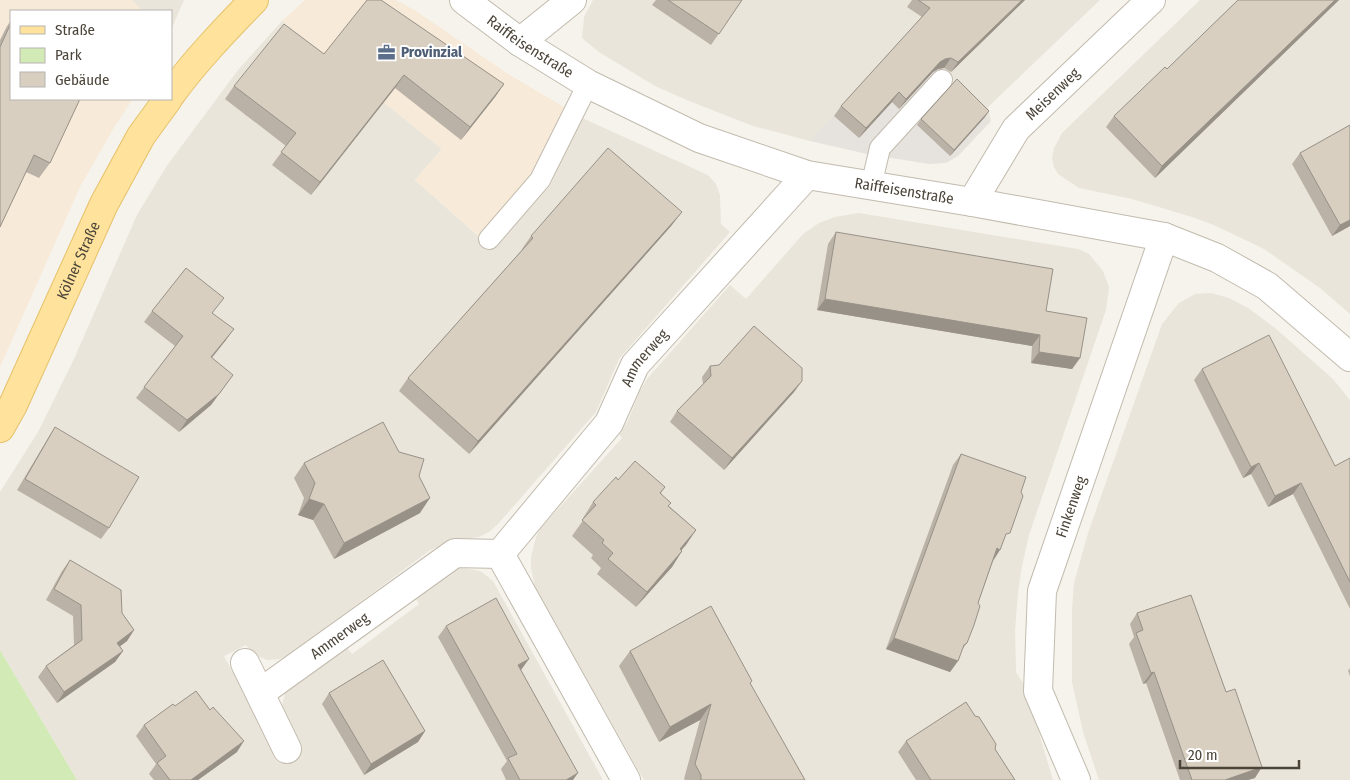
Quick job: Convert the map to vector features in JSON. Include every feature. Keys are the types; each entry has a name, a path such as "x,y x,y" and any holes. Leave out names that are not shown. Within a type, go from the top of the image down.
{"main road":[{"path":"172,93 186,74 254,0"},
{"name":"Kölner Straße","path":"0,428 13,405 104,204 141,136 167,100"}],"street":[{"path":"520,42 572,0"},
{"name":"Meisenweg","path":"972,202 1016,129 1151,0"},
{"name":"Raiffeisenstraße","path":"479,4 520,42 588,84 699,138 807,175 972,202 1164,237 1217,258 1267,286 1350,357"},
{"name":"Ammerweg","path":"260,693 455,553 500,554 609,423 634,365 807,175"},
{"name":"Finkenweg","path":"1076,780 1038,691 1042,591 1164,237"},
{"path":"500,554 626,780"},
{"path":"244,663 287,748"}],"lane":[{"path":"871,186 880,148 942,80"},
{"path":"489,239 540,180 588,84"}],"shaded area":[{"path":"0,0 132,0 142,10 10,10 10,100 132,100 81,185 0,367"},
{"path":"132,0 184,0 172,28 172,10 142,10"},
{"path":"305,0 396,0 416,11 508,74 564,107 534,176 480,237 415,180 442,149 282,21"},
{"path":"593,0 1100,0 988,107 991,121 906,35 810,141 753,126 689,101 655,86 599,52 582,38 584,17"},
{"path":"1200,0 1350,0 1350,314 1320,288 1264,249 1214,225 1192,217 1132,199 1079,188 1058,174 1054,167 1052,158 1054,148 1062,133"},
{"path":"282,21 442,149 415,180 493,249 550,186 580,117 708,175 716,184 720,195 721,224 730,232 619,359 596,412 498,524 489,532 479,537 447,542 429,551 287,656 280,659 267,660 255,655 246,645 224,656 282,763 301,749 284,717 282,706 285,693 294,684 346,646 352,654 419,604 414,596 453,569 460,567 482,572 493,581 603,780 77,780 0,650 0,492 38,432 74,359 137,215 166,167 238,70"},
{"path":"906,35 991,121 958,156 946,163 929,164 867,154 810,141"},
{"path":"859,213 1078,249 1089,254 1103,271 1109,287 1106,310 1029,535 1018,592 1015,631 1016,672 1031,695 1040,737 1053,780 644,780 535,588 531,557 536,537 540,529 622,438 619,434 628,421 647,379 730,285 746,299 803,234 819,223 835,217"},
{"path":"1211,293 1229,298 1248,308 1275,328 1333,379 1350,400 1350,780 1099,780 1083,732 1072,682 1072,610 1074,583 1088,533 1162,324 1179,303 1195,294"}],"green space":[{"path":"0,650 77,780 0,780"}],"building":[{"path":"367,0 381,0 504,84 470,127 404,75 320,182 281,152 296,133 234,86 284,24 324,54"},
{"path":"668,0 742,0 719,34"},
{"path":"918,0 1022,0 958,62 951,58 940,62 906,99 899,92 866,128 841,106 930,8"},
{"path":"1238,0 1335,0 1162,166 1114,116 1165,67 1167,69"},
{"path":"10,25 10,100 80,100 50,163 34,155 0,227 0,47"},
{"path":"957,79 989,111 954,150 921,119"},
{"path":"1350,125 1350,220 1340,225 1300,153"},
{"path":"608,148 682,212 478,441 408,378 533,238 531,236"},
{"path":"836,232 1053,269 1046,311 1087,318 1080,358 1039,352 1040,335 825,299"},
{"path":"186,268 224,298 212,313 234,329 211,357 233,375 219,394 187,420 144,387 183,336 152,311"},
{"path":"754,326 802,368 802,381 732,458 677,411 711,376 710,366 719,365"},
{"path":"1269,335 1335,466 1350,458 1350,582 1301,483 1275,496 1259,463 1251,467 1202,369"},
{"path":"383,422 399,452 424,459 419,476 430,498 344,543 324,504 309,499 315,483 304,463"},
{"path":"55,427 139,477 109,528 25,479"},
{"path":"961,454 1026,477 1021,492 1023,496 1010,533 1006,534 1000,550 997,548 978,603 980,606 974,625 958,661 894,638"},
{"path":"635,461 665,487 660,493 671,503 668,506 696,530 680,549 682,551 647,592 608,559 613,553 602,543 604,540 582,520 596,505 593,502 616,477 618,480"},
{"path":"70,560 121,590 122,613 134,630 117,643 123,651 64,692 46,666 82,640 81,605 54,589"},
{"path":"1191,595 1226,692 1235,689 1262,767 1225,780 1192,780 1154,672 1151,673 1136,633 1143,630 1137,613"},
{"path":"496,598 529,659 518,665 578,773 566,780 520,780 508,758 517,754 446,626"},
{"path":"711,606 752,681 750,683 805,780 701,780 701,775 695,764 711,704 670,727 630,651"},
{"path":"383,660 425,731 371,764 329,693"},
{"path":"196,691 210,710 213,707 244,741 191,780 170,780 157,763 166,756 144,725 173,704 175,706"},
{"path":"966,702 975,716 979,717 996,744 995,749 1015,780 931,780 906,741"}],"place":[{"name":"Provinzial","path":"387,52"}]}
